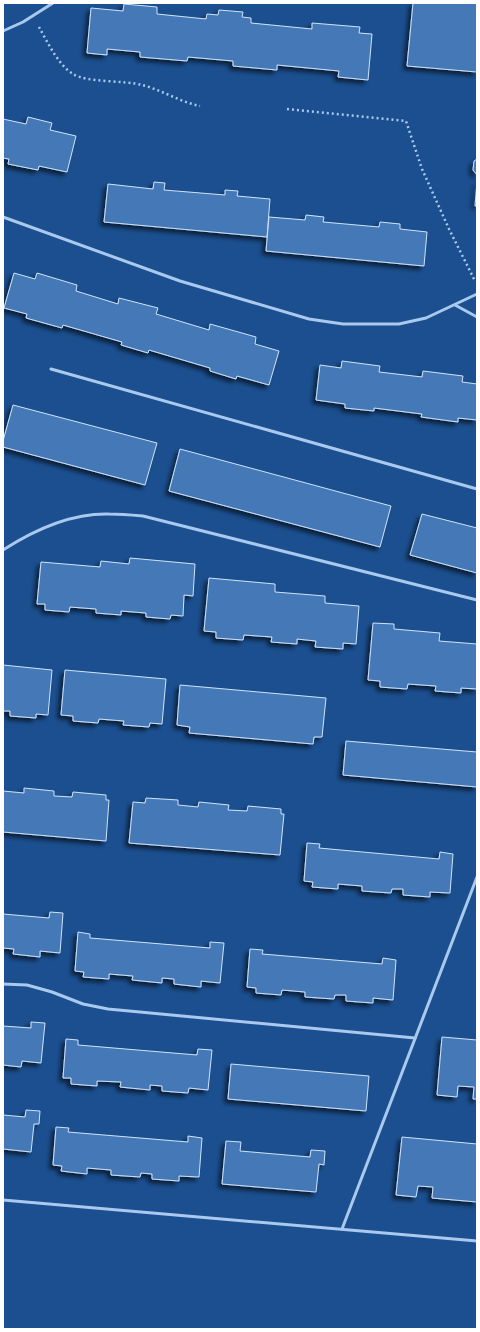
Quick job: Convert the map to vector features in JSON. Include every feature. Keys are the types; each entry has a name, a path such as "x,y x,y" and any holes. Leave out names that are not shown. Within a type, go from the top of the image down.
{"lane":[{"path":"3,31 53,3"},
{"path":"3,217 180,280 309,319 343,324 399,324 426,318 477,294"},
{"path":"455,305 477,318"},
{"path":"51,369 477,488"},
{"path":"3,550 48,526 80,516 109,514 143,516 477,600"},
{"path":"342,1230 477,877"},
{"path":"3,984 27,985 52,992 83,1004 108,1009 415,1038"},
{"path":"3,1200 477,1241"}],"path":[{"path":"32,16 53,52 65,67 73,74 87,78 121,81 142,85 200,106"},
{"path":"287,109 406,121 422,169 477,285"}],"building":[{"path":"413,3 477,3 477,72 407,66"},
{"path":"124,4 157,7 157,14 206,19 207,14 218,15 219,10 243,12 242,17 251,18 251,23 312,29 312,23 360,27 359,33 372,34 368,80 338,77 339,71 277,65 277,70 233,66 233,61 188,57 187,61 140,57 140,52 107,49 107,55 87,53 91,8 123,11"},
{"path":"28,117 52,123 50,130 76,136 67,172 39,166 38,170 8,164 9,159 3,158 3,119 26,124"},
{"path":"477,159 477,175 473,170 474,161"},
{"path":"154,182 165,183 164,190 225,195 225,190 238,191 237,196 270,199 267,237 104,222 108,184 153,189"},
{"path":"477,182 477,206 475,206"},
{"path":"306,215 324,217 323,222 379,227 380,222 400,224 400,229 427,232 424,266 266,251 269,217 305,220"},
{"path":"14,273 35,279 37,273 77,285 76,291 118,304 119,298 158,308 156,314 209,330 210,324 256,337 255,344 279,351 269,385 237,376 236,379 210,371 210,368 149,350 148,353 121,345 122,342 63,325 62,328 26,318 27,314 4,308"},
{"path":"342,361 380,366 379,372 422,377 423,371 463,376 462,382 477,384 477,420 458,418 458,422 421,417 422,414 374,408 374,411 345,408 345,404 316,400 320,365 341,368"},
{"path":"13,405 157,443 145,485 3,447 3,441"},
{"path":"180,449 391,506 380,547 169,491"},
{"path":"422,514 477,528 477,573 410,555"},
{"path":"130,558 195,564 193,596 184,595 183,616 171,615 170,619 146,617 146,613 121,611 121,615 96,613 96,609 70,607 69,612 45,610 45,604 37,604 41,562 100,567 101,561 129,564"},
{"path":"209,578 275,584 275,592 325,596 325,603 359,606 356,644 343,643 343,649 315,647 316,641 297,639 297,644 271,642 272,637 244,635 243,640 216,638 216,632 204,631"},
{"path":"373,623 394,624 394,629 440,633 439,641 477,644 477,689 461,688 461,693 435,691 436,686 408,684 407,689 380,687 380,681 368,680"},
{"path":"3,665 52,670 48,715 36,714 36,718 10,716 10,711 3,711"},
{"path":"65,670 166,679 162,724 150,723 149,727 123,725 124,721 99,719 98,723 73,721 73,716 61,715"},
{"path":"180,685 326,698 322,737 314,737 313,744 189,733 190,727 177,725"},
{"path":"346,741 477,752 477,787 343,775"},
{"path":"24,788 54,791 54,796 72,797 73,792 106,795 106,800 109,800 106,841 3,832 3,791 24,793"},
{"path":"146,798 178,800 178,805 198,807 199,802 229,805 228,810 247,811 248,806 281,809 281,814 284,814 280,855 129,843 133,802 145,803"},
{"path":"307,843 320,844 319,848 439,859 440,852 453,854 450,893 430,892 430,897 403,895 403,889 392,889 391,893 362,891 362,886 338,884 338,889 312,887 313,882 304,881"},
{"path":"50,912 63,913 60,953 40,951 40,957 13,954 14,949 3,948 3,914 49,918"},
{"path":"78,932 90,934 90,938 210,948 210,942 224,943 220,983 201,981 201,987 174,984 174,979 162,978 162,983 132,980 133,976 109,974 109,979 83,977 84,972 75,971"},
{"path":"250,949 263,950 262,954 382,964 383,958 396,960 393,1000 373,998 373,1003 346,1001 346,995 335,995 334,999 305,997 305,992 282,990 281,995 256,993 256,988 247,987"},
{"path":"31,1022 45,1023 41,1063 22,1061 21,1067 3,1065 3,1026 31,1028"},
{"path":"442,1037 477,1040 477,1099 473,1099 474,1087 458,1086 457,1097 437,1095"},
{"path":"66,1039 78,1040 78,1045 197,1055 198,1049 212,1050 208,1090 189,1088 188,1093 162,1091 162,1086 150,1085 150,1090 120,1087 121,1082 97,1081 97,1086 71,1084 71,1078 63,1078"},
{"path":"231,1064 369,1076 366,1111 228,1099"},
{"path":"26,1110 40,1111 39,1124 34,1124 31,1152 3,1149 3,1115 25,1117"},
{"path":"56,1127 69,1128 68,1132 188,1142 188,1136 202,1138 199,1177 179,1176 179,1181 152,1179 152,1174 141,1173 140,1177 111,1175 111,1170 87,1168 87,1174 61,1171 62,1166 53,1165"},
{"path":"402,1137 477,1144 477,1202 432,1198 433,1187 418,1186 416,1197 396,1195"},
{"path":"226,1141 241,1142 240,1151 310,1157 311,1150 325,1151 324,1165 319,1164 316,1192 222,1184"}]}
